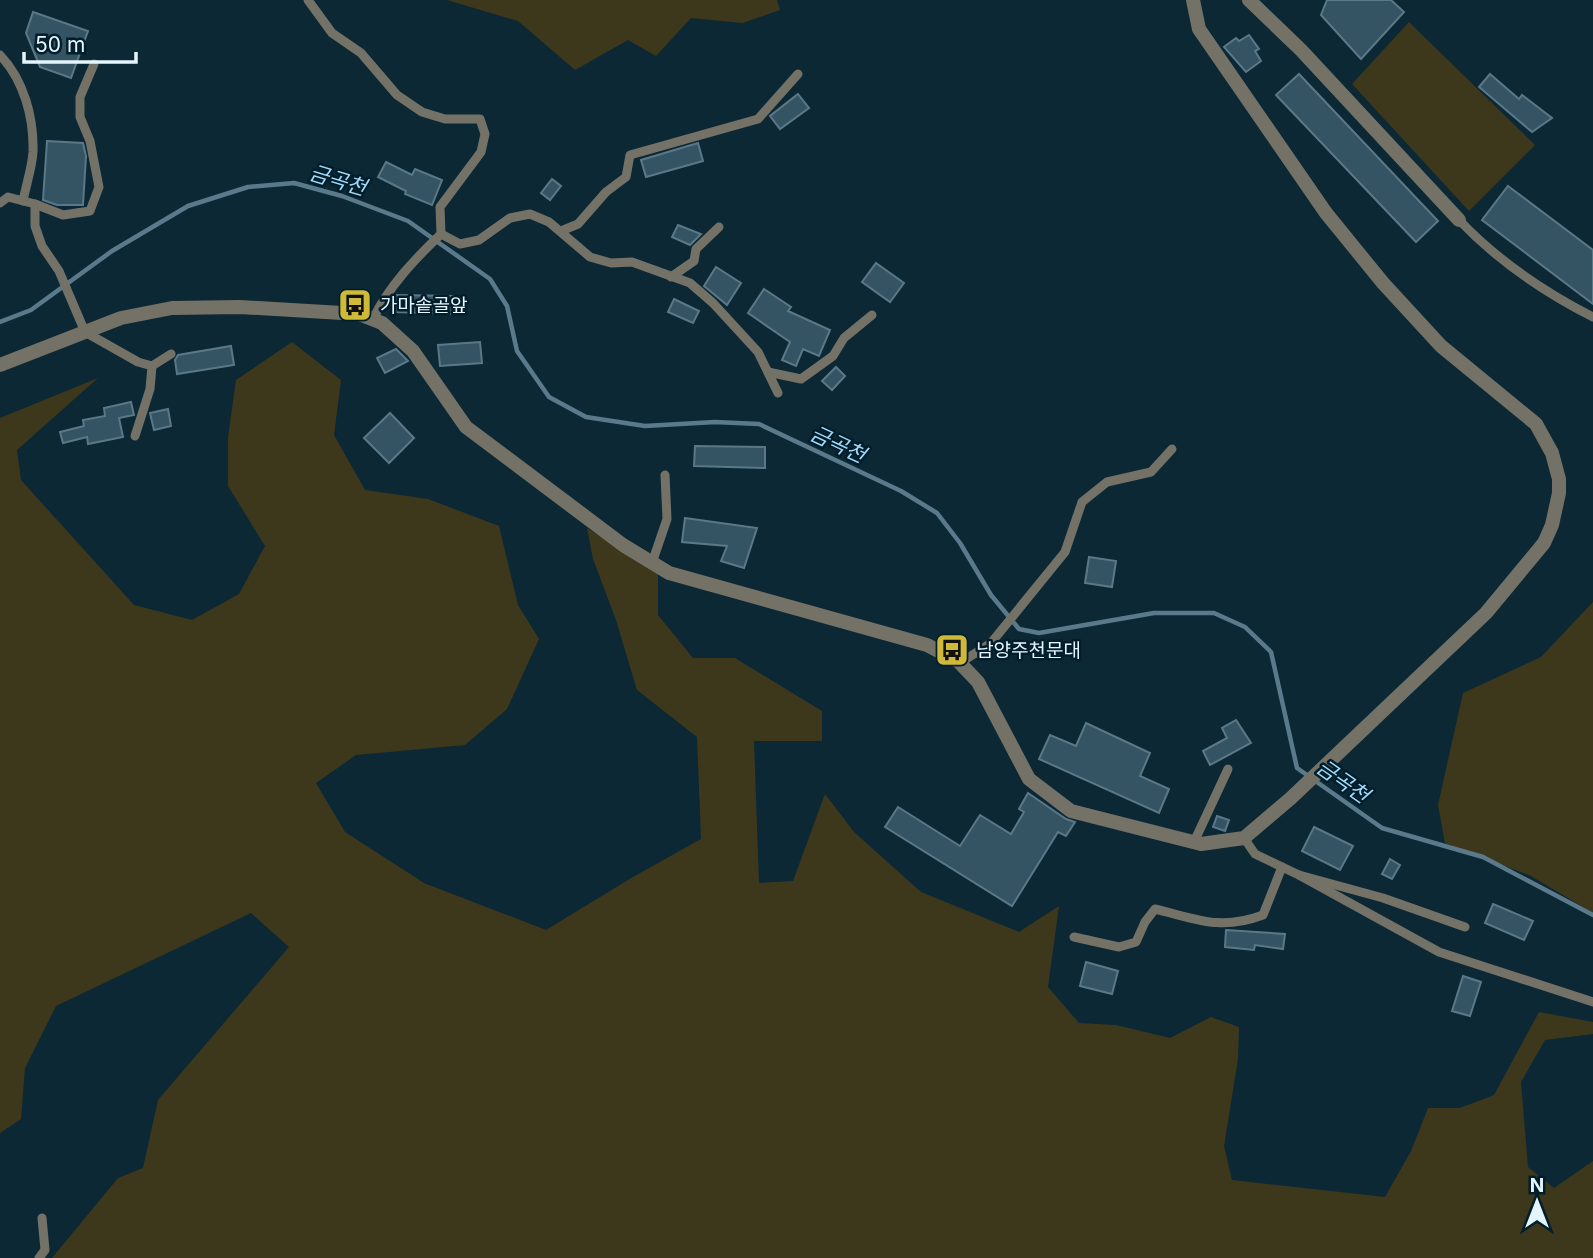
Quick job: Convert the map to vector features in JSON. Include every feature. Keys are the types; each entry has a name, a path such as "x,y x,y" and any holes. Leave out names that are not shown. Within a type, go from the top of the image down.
{"street":[{"path":"0,365 121,318 172,308 240,307 359,314 373,319 382,323 413,351 466,427 623,545 652,563 669,573 927,645 960,663 978,682 1029,779 1071,810 1201,844 1244,838 1292,798 1486,613 1544,543 1552,525 1559,494 1559,479 1552,453 1536,424 1441,346 1383,283 1326,213 1199,29 1193,0"},
{"path":"1249,0 1301,50 1460,220"}],"lane":[{"path":"308,0 332,33 361,53 397,95 422,112 445,119 480,119 485,134 481,152 440,207 441,234 420,254 383,299 373,319"},
{"path":"0,55 12,68 31,115 33,153 23,201"},
{"path":"0,203 8,197 63,215 90,211 99,187 90,141 79,117 80,97 94,64"},
{"path":"561,231 578,224 606,192 626,177 630,155 758,119 798,74"},
{"path":"35,204 35,226 42,246 60,271 85,332 138,362 152,366 171,354"},
{"path":"441,234 460,244 479,240 510,218 530,214 550,222 590,257 611,263 632,262 690,283 713,303 758,352 778,393"},
{"path":"1460,220 1481,243 1536,285 1593,317"},
{"path":"671,277 694,261 696,249 719,227"},
{"path":"768,372 801,379 833,356 845,338 872,315"},
{"path":"135,436 150,389 152,366"},
{"path":"960,663 991,643 1065,552 1082,502 1107,482 1151,472 1172,449"},
{"path":"652,563 667,519 664,475"},
{"path":"1194,842 1228,769"},
{"path":"1244,838 1255,854 1439,952 1593,1000"},
{"path":"1074,937 1119,947 1136,942 1145,922 1155,909 1217,925 1245,922 1263,915 1282,867"},
{"path":"1298,875 1383,898 1465,927"},
{"path":"39,1258 45,1250 42,1218"}],"shaded area":[{"path":"447,0 777,0 780,10 743,23 691,18 656,56 628,40 575,70 518,21"},
{"path":"1409,22 1535,145 1469,211 1352,84"},
{"path":"292,342 341,380 334,435 365,490 428,499 499,526 518,605 539,639 507,709 465,745 356,755 316,783 345,832 424,883 546,930 701,839 697,737 637,690 616,620 593,559 587,528 658,573 658,615 693,658 735,658 822,711 822,741 754,741 759,883 793,881 825,794 854,832 921,892 1019,932 1059,906 1048,987 1079,1023 1116,1025 1170,1038 1211,1017 1239,1027 1238,1059 1224,1146 1232,1180 1385,1197 1411,1151 1428,1108 1460,1108 1494,1095 1539,1012 1593,1022 1593,1034 1545,1040 1521,1082 1528,1167 1554,1188 1593,1161 1593,1258 52,1258 118,1178 143,1168 158,1100 289,947 251,913 56,1006 25,1068 21,1119 0,1133 0,418 98,378 17,450 21,480 134,605 192,620 239,594 265,546 228,486 228,437 236,380"},
{"path":"1593,602 1593,913 1531,876 1445,843 1438,805 1463,693 1541,657"}],"building":[{"path":"1327,0 1391,0 1404,12 1361,59 1321,15"},
{"path":"33,12 88,31 71,78 40,67 26,33"},
{"path":"1249,35 1259,49 1255,51 1261,61 1246,72 1224,47 1236,38 1239,41"},
{"path":"1299,74 1438,221 1416,242 1276,95"},
{"path":"1490,74 1519,99 1522,95 1552,118 1532,132 1479,87"},
{"path":"798,94 809,108 780,129 770,116"},
{"path":"47,141 83,143 86,156 83,205 57,205 43,200"},
{"path":"698,143 703,161 646,177 641,160"},
{"path":"386,162 412,175 415,169 442,180 432,205 405,194 406,191 378,177"},
{"path":"552,179 561,186 550,200 541,193"},
{"path":"1508,186 1593,250 1593,304 1482,220"},
{"path":"678,225 701,234 690,245 672,237"},
{"path":"876,263 904,283 890,302 862,282"},
{"path":"716,267 741,283 727,305 704,286"},
{"path":"764,289 791,307 788,311 830,330 819,356 803,349 796,366 782,360 790,342 748,313"},
{"path":"397,295 454,296 453,314 396,312"},
{"path":"674,299 699,311 693,323 668,312"},
{"path":"480,342 482,363 440,366 438,345"},
{"path":"231,346 234,365 177,374 175,360 178,355"},
{"path":"396,349 408,361 385,373 377,358"},
{"path":"836,367 845,376 832,390 822,381"},
{"path":"131,402 134,415 119,418 123,437 88,444 87,437 63,443 60,432 84,426 83,420 105,416 104,408"},
{"path":"168,409 171,426 154,430 150,413"},
{"path":"390,413 414,438 389,463 364,438"},
{"path":"695,446 765,447 765,468 694,466"},
{"path":"685,518 757,528 744,568 721,561 727,546 682,542"},
{"path":"1089,557 1116,561 1112,587 1085,583"},
{"path":"1236,720 1251,743 1210,765 1203,751 1227,738 1222,728"},
{"path":"1086,723 1150,753 1140,776 1169,789 1159,813 1039,759 1050,735 1076,746"},
{"path":"1028,793 1066,819 1075,822 1066,836 1058,832 1012,906 885,827 898,807 960,846 980,815 1011,834 1024,812 1019,809"},
{"path":"1217,816 1229,820 1225,831 1213,827"},
{"path":"1314,827 1353,846 1340,870 1302,851"},
{"path":"1390,859 1400,865 1392,879 1382,874"},
{"path":"1493,904 1533,921 1524,940 1485,923"},
{"path":"1226,930 1285,934 1283,949 1255,945 1254,950 1225,947"},
{"path":"1086,962 1118,971 1112,994 1080,986"},
{"path":"1463,976 1481,982 1470,1016 1452,1011"}],"waterway":[{"name":"금곡천","path":"0,322 31,310 112,251 188,206 248,187 294,183 342,196 408,221 490,279 507,306 517,351 549,397 586,417 645,426 715,422 759,424 901,491 937,513 960,543 991,595 1019,629 1039,633 1154,613 1214,613 1245,627 1271,652 1297,768 1382,828 1483,857 1593,915"}],"place":[{"name":"가마솥골앞","path":"355,305"},
{"name":"남양주천문대","path":"952,650"}]}
